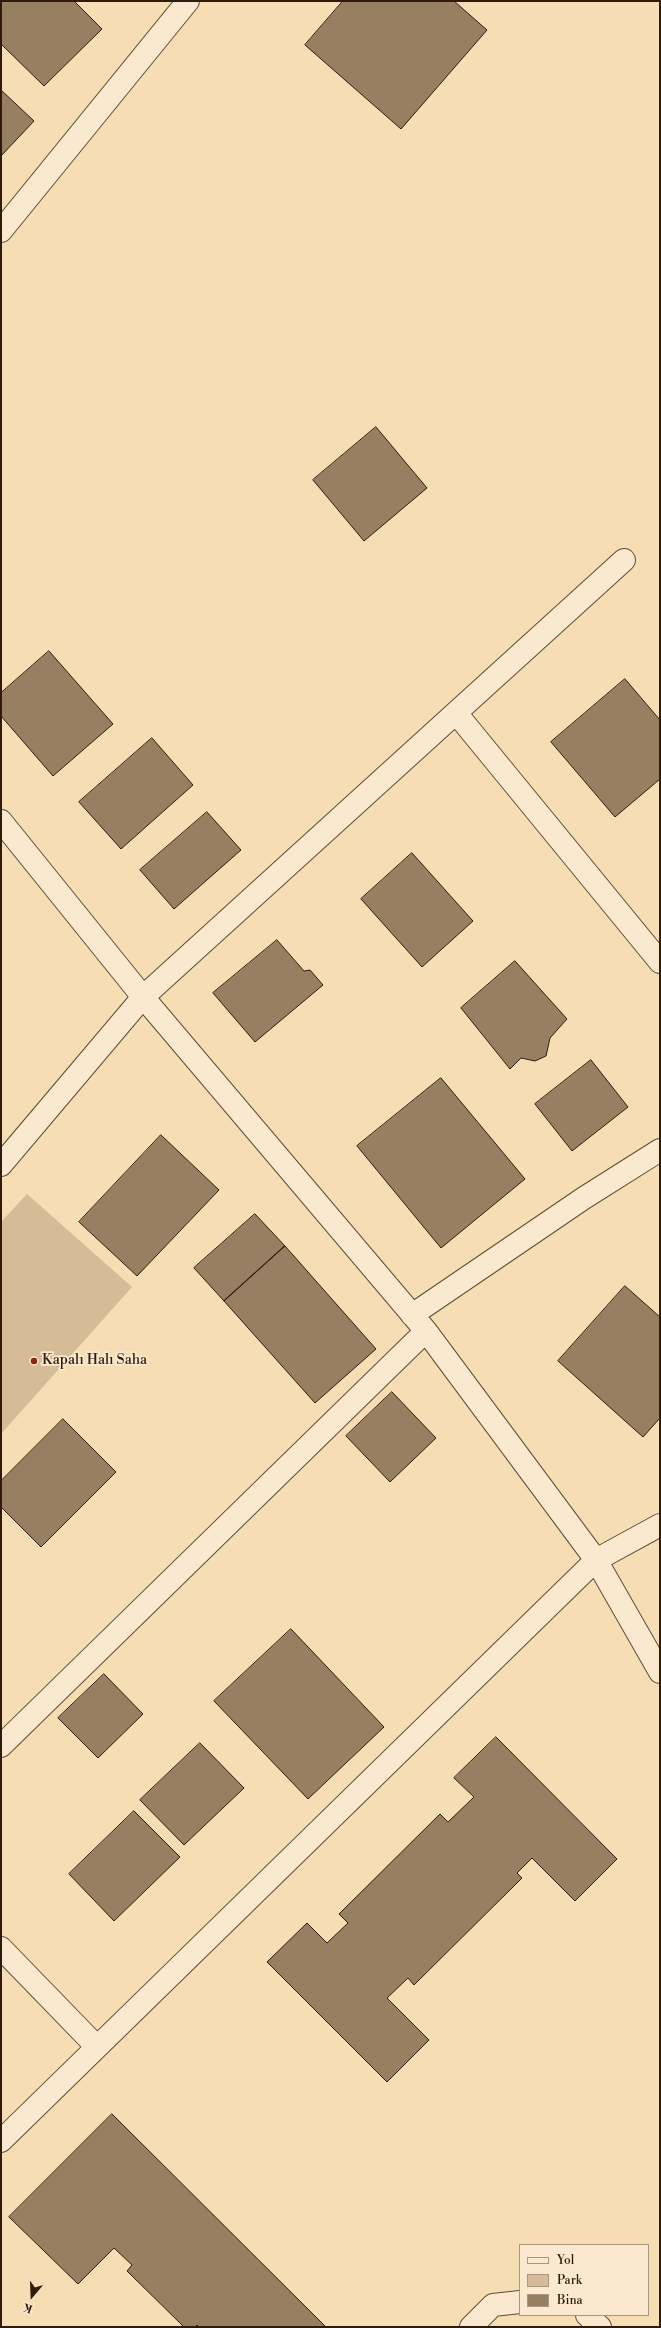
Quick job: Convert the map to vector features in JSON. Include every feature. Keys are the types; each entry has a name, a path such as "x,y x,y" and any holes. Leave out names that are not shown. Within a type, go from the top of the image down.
{"street":[{"path":"1,230 188,1"},
{"path":"1,1165 143,997 624,560"},
{"path":"456,713 660,962"},
{"path":"1,821 143,997 419,1323 596,1560 660,1672"},
{"path":"1,1746 419,1323 584,1198 660,1150"},
{"path":"1,2141 596,1560 660,1525"},
{"path":"1,1948 97,2047"},
{"path":"471,2327 493,2305 519,2302"},
{"path":"588,2316 600,2327"}],"green space":[{"name":"Kapalı Halı Saha","path":"27,1194 132,1287 1,1434 1,1222"}],"building":[{"path":"1,1 74,1 102,29 44,86 1,44"},
{"path":"343,1 454,1 487,30 401,129 305,45"},
{"path":"1,90 34,121 1,156"},
{"path":"376,427 427,488 364,541 313,480"},
{"path":"49,651 113,724 53,776 1,716 1,693"},
{"path":"625,679 660,720 660,779 615,817 551,742"},
{"path":"152,738 193,785 121,849 79,802"},
{"path":"207,812 241,850 174,909 140,870"},
{"path":"412,853 473,921 422,967 361,899"},
{"path":"277,940 304,971 310,970 323,985 255,1042 213,993"},
{"path":"515,961 567,1019 550,1038 546,1056 535,1061 521,1058 510,1069 461,1008"},
{"path":"591,1060 628,1107 572,1151 535,1104"},
{"path":"441,1078 525,1179 441,1248 357,1146"},
{"path":"161,1135 219,1190 137,1276 79,1222"},
{"path":"255,1214 285,1246 224,1301 194,1268"},
{"path":"285,1246 376,1349 315,1403 224,1301"},
{"path":"625,1286 660,1317 660,1418 643,1437 558,1361"},
{"path":"392,1392 436,1438 390,1482 346,1436"},
{"path":"63,1419 116,1472 41,1547 1,1507 1,1481"},
{"path":"291,1629 384,1727 308,1799 214,1701"},
{"path":"104,1674 143,1714 98,1758 58,1718"},
{"path":"496,1737 617,1859 575,1901 532,1858 517,1873 522,1878 414,1985 408,1978 387,1998 429,2040 387,2082 267,1962 307,1923 327,1943 348,1923 339,1914 440,1814 448,1822 474,1797 454,1778"},
{"path":"200,1743 244,1788 184,1845 140,1800"},
{"path":"134,1811 180,1857 114,1921 69,1874"},
{"path":"112,2114 326,2327 199,2327 197,2325 195,2327 184,2327 127,2271 132,2265 114,2248 78,2284 9,2217"}],"place":[{"name":"Kapalı Halı Saha","path":"34,1361"}]}
